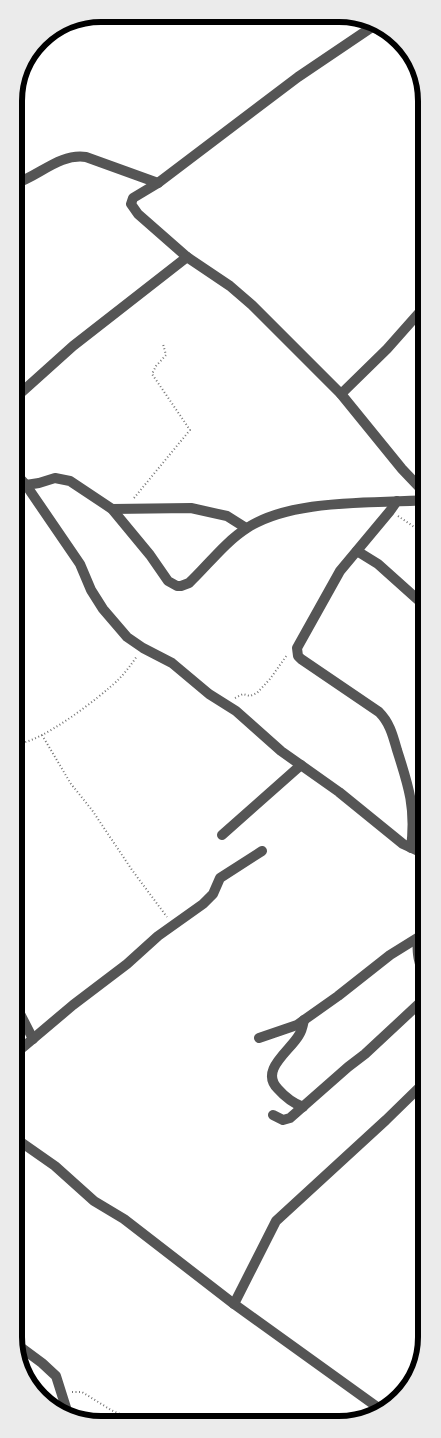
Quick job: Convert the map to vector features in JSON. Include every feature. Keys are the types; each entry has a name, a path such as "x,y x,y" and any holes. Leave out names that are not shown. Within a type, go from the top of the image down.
{"street":[{"path":"369,29 298,77 158,182 133,198 131,204 138,214 187,257 230,286 252,305 341,394 402,469 418,482"},
{"path":"23,179 66,158 79,156 158,182"},
{"path":"23,391 73,346 187,257"},
{"path":"341,394 387,349 418,314"},
{"path":"26,485 55,478 70,480 112,509 150,555 168,581 177,586 189,583 246,528 263,520 286,512 318,506 418,500"},
{"path":"23,482 80,564 91,590 107,615 123,633 143,648 172,663 198,685 242,716 280,752 339,792 403,844 418,849"},
{"path":"410,501 418,493"},
{"path":"397,501 340,571 297,648 298,656 301,660 379,712 389,724 411,794 418,834"},
{"path":"112,509 173,507 198,509 227,516 246,528"},
{"path":"357,551 378,564 418,601"},
{"path":"222,835 300,766"},
{"path":"23,1047 173,925 209,899 220,878 262,850"},
{"path":"259,1038 297,1025 390,955 417,939 418,957"},
{"path":"273,1115 287,1120 365,1054 418,1005"},
{"path":"23,1020 32,1039"},
{"path":"303,1107 293,1103 282,1094 272,1083 271,1078 276,1063 299,1036 304,1020"},
{"path":"234,1304 276,1221 418,1089"},
{"path":"23,1144 55,1166 94,1201 130,1223 234,1304 376,1406"},
{"path":"24,1350 58,1379 66,1407"}],"path":[{"path":"125,510 190,430 152,374 156,366 166,355 163,344"},
{"path":"390,511 418,530"},
{"path":"23,743 42,735 108,690 129,669 143,648"},
{"path":"223,702 243,694 250,696 257,693 274,675 287,654 297,648"},
{"path":"42,735 71,784 92,810 132,870 173,925"},
{"path":"62,1394 82,1392 111,1410 125,1416"}]}
